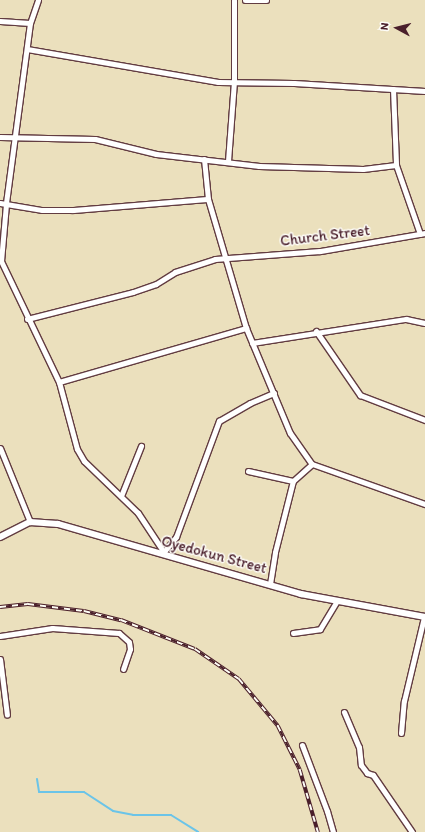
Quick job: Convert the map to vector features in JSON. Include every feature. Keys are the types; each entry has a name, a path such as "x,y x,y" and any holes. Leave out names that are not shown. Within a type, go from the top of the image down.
{"street":[{"path":"38,0 30,23 15,136 3,204 2,261 27,319 59,382 77,449 84,461 138,513 163,553 171,558"},
{"path":"228,161 234,81 234,0"},
{"path":"244,0 266,0"},
{"path":"0,21 30,23"},
{"path":"27,49 218,82 234,81 425,91"},
{"path":"394,90 396,165 423,233"},
{"path":"0,137 15,136 57,140 95,139 156,154 204,160 228,161 259,166 363,169 396,165"},
{"path":"204,160 208,199 227,258 246,328 290,433 312,464 425,504"},
{"path":"3,204 42,210 74,210 208,199"},
{"name":"Church Street","path":"27,319 132,292 202,262 227,258 320,251 423,233"},
{"path":"252,343 316,331 370,326 406,319 425,323"},
{"path":"59,382 246,328"},
{"path":"316,331 360,395 425,420"},
{"path":"163,553 176,537 219,421 250,403 274,393"},
{"path":"121,496 141,446"},
{"path":"0,448 30,522 0,537"},
{"path":"270,584 275,552 293,481 312,464"},
{"path":"248,471 293,481"},
{"name":"Oyedokun Street","path":"30,522 58,524 171,558 336,602 425,617"},
{"path":"293,633 320,629 336,602"},
{"path":"401,733 404,701 425,617"},
{"path":"0,636 52,628 119,633 129,642 130,648 123,669"},
{"path":"0,659 7,715"},
{"path":"344,712 358,747 361,765 367,773 373,775 412,832"},
{"path":"302,745 323,798 333,832"}],"waterway":[{"path":"37,779 39,792 84,792 113,811 133,815 171,815 198,832"}],"railway":[{"path":"0,607 28,604 84,611 121,620 195,649 239,679 278,726 300,770 318,832"}]}
